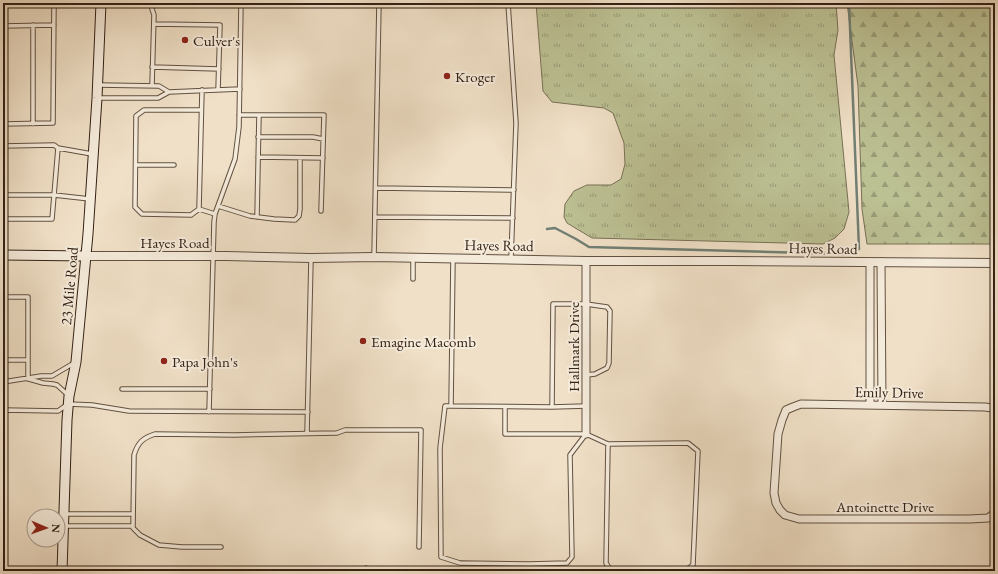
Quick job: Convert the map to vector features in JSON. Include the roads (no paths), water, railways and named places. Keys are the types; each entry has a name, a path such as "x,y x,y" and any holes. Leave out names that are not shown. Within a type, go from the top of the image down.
{"main road":[{"name":"23 Mile Road","path":"64,508 69,400 76,362 86,256 98,85 100,3"},
{"name":"Hayes Road","path":"3,255 86,256"},
{"name":"23 Mile Road","path":"62,548 62,570"}],"street":[{"name":"Hayes Road","path":"86,256 227,256 311,258 413,257 586,261 995,263"},
{"name":"Hallmark Drive","path":"586,261 586,434"},
{"path":"870,262 870,405"},
{"path":"881,262 882,405"},
{"path":"870,341 882,341"},
{"name":"Emily Drive","path":"799,519 785,515 780,510 776,503 774,492 778,434 786,410 793,406 801,404 985,407 992,408 995,411"},
{"name":"Antoinette Drive","path":"799,519 970,519 988,518 995,513"}],"lane":[{"path":"3,124 53,123 54,3"},
{"path":"150,3 154,15 152,86"},
{"path":"209,412 214,222 215,214 236,159 240,89 241,3"},
{"path":"374,257 378,3"},
{"path":"508,3 516,124 512,259"},
{"path":"154,24 220,25 218,90"},
{"path":"33,25 33,124"},
{"path":"3,26 54,25"},
{"path":"152,68 218,69"},
{"path":"98,85 159,86 169,92"},
{"path":"97,98 158,98 169,92 240,89"},
{"path":"199,209 202,90"},
{"path":"199,209 191,215 142,214 135,207 136,116 144,110 202,110"},
{"path":"239,115 324,116 322,211"},
{"path":"257,217 259,115"},
{"path":"258,137 313,137 323,139"},
{"path":"3,146 54,146 93,154"},
{"path":"3,219 52,219 58,148"},
{"path":"258,157 323,158"},
{"path":"218,206 250,216 295,220 299,216 300,209 300,158"},
{"path":"136,166 174,165"},
{"path":"376,188 514,190"},
{"path":"3,195 54,195 90,199"},
{"path":"199,209 215,214"},
{"path":"375,217 513,218"},
{"path":"413,257 413,279"},
{"path":"307,433 311,258"},
{"path":"451,406 453,258"},
{"path":"3,297 28,297 28,379"},
{"path":"552,407 553,304 586,304 607,307 610,311 609,363 607,368 595,374 586,375"},
{"path":"3,360 28,360"},
{"path":"3,382 41,376 52,376 76,362"},
{"path":"28,379 53,384 62,389 69,400 129,411 308,412"},
{"path":"122,389 210,389"},
{"path":"3,465 4,410 58,411 69,400"},
{"path":"586,406 445,406 440,448 440,557 460,563 567,563 572,557 570,455 586,434"},
{"path":"505,407 505,434 586,434 608,444 688,443 698,451 693,565 686,570 611,571 606,563 608,444"},
{"path":"221,547 182,547 160,545 140,535 133,528 134,455 139,443 143,439 155,434 337,433 345,430 421,430 419,547"},
{"path":"66,514 133,514"},
{"path":"66,526 133,526"},
{"path":"3,569 62,570"}],"waterway":[{"path":"547,229 555,228 589,247 843,254 859,249 849,3"}],"place":[{"name":"Culver's","path":"185,40"},
{"name":"Kroger","path":"447,76"},
{"name":"Emagine Macomb","path":"363,341"},
{"name":"Papa John's","path":"164,361"}]}
